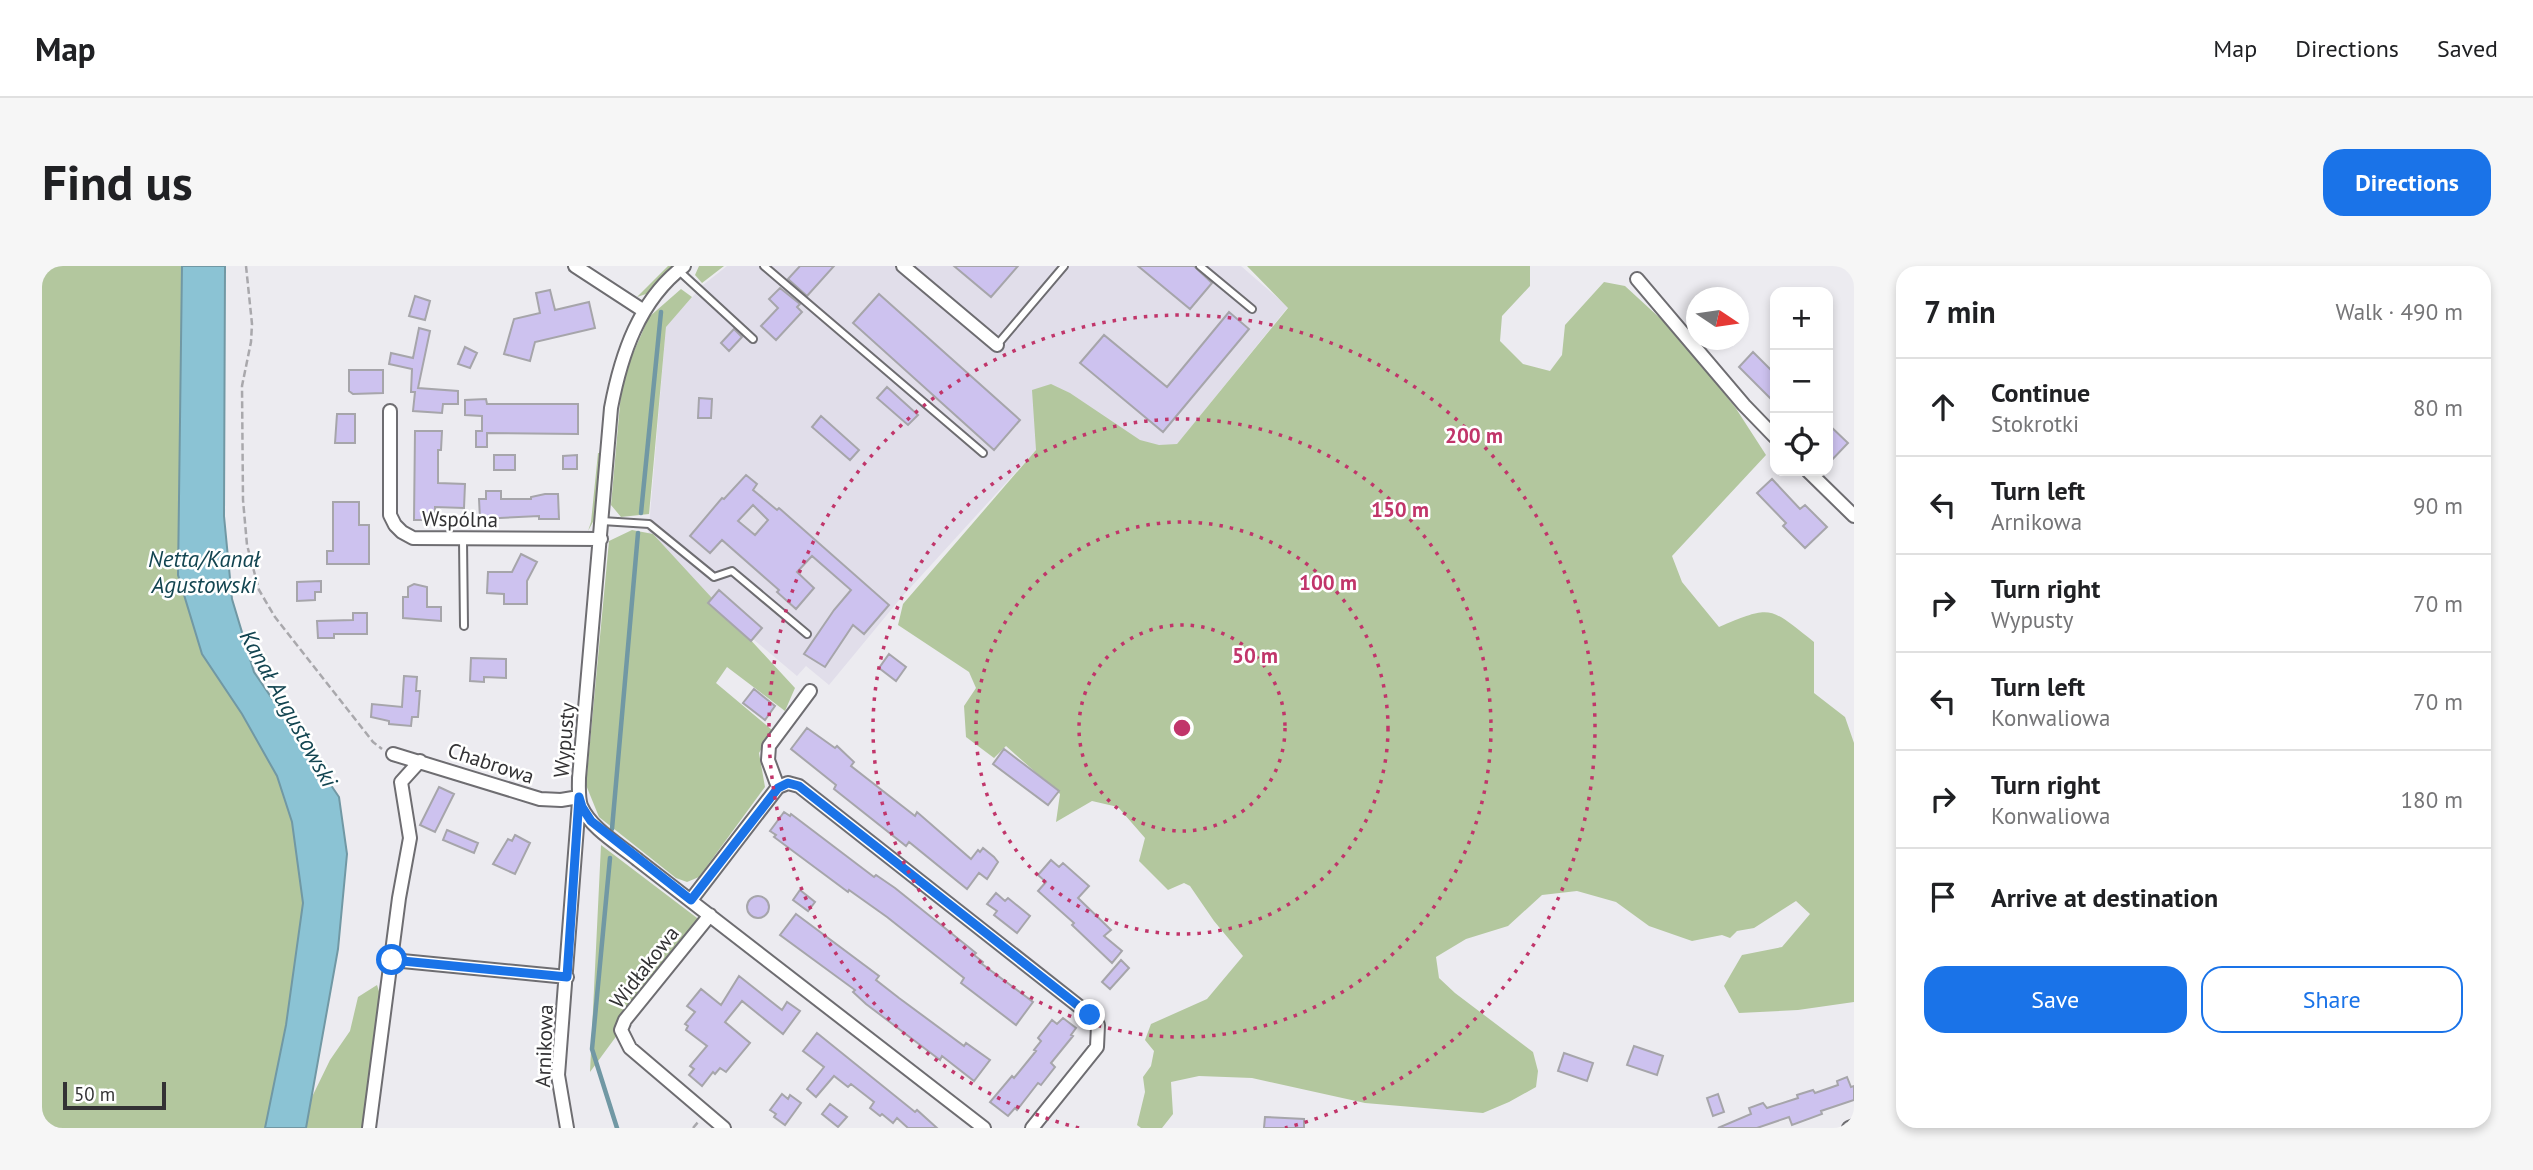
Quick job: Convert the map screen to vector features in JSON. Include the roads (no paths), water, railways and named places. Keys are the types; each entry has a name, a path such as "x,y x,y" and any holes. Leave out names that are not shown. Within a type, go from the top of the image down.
{"street":[{"path":"575,266 644,311"},
{"path":"903,266 997,345"},
{"name":"Wypusty","path":"681,268 644,311 625,352 611,408 579,797 582,807 591,821 984,1128"},
{"path":"1637,279 1770,432"},
{"name":"Wspólna","path":"390,411 390,515 402,532 413,538 463,540 601,539"},
{"path":"1813,476 1854,516"},
{"path":"778,788 768,760 769,746 810,691"},
{"name":"Chabrowa","path":"393,754 540,799 579,797"},
{"path":"369,1128 399,898 410,838 401,782 420,761"},
{"path":"691,900 778,788 788,783 799,786 1090,1015 1098,1025 1097,1047 1032,1128"},
{"name":"Arnikowa","path":"567,1128 558,1075 579,797"},
{"name":"Widłakowa","path":"710,915 625,1020 621,1030 630,1048 724,1128"},
{"path":"392,960 567,977"},
{"path":"1849,1128 1854,1126"}],"lane":[{"path":"764,266 983,453"},
{"path":"997,345 1064,266"},
{"path":"1200,266 1252,309"},
{"path":"681,268 753,339"},
{"path":"602,521 649,524 714,578 732,571 807,634"},
{"path":"463,540 464,626"}],"water":[{"name":"Netta/Kanał Agustowski","path":"182,266 225,266 224,516 232,599 254,672 339,797 347,854 338,949 306,1128 265,1128 286,1025 303,903 292,822 277,776 242,714 202,654 178,575"}],"waterway":[{"path":"641,513 661,312"},
{"path":"612,829 638,533"},
{"path":"610,858 592,1049 617,1128"}],"water label":[{"name":"Kanał Augustowski","path":"289,708"}]}
